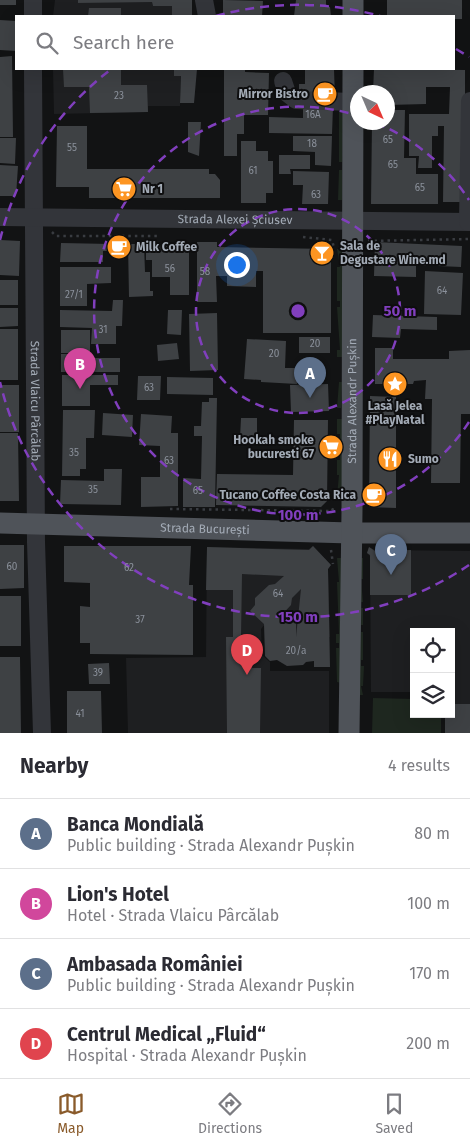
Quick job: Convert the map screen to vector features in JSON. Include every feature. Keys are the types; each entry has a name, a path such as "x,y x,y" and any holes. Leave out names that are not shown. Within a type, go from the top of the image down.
{"main road":[{"path":"353,0 353,15"},
{"name":"Strada Alexandr Pușkin","path":"352,70 352,85"},
{"name":"Strada Alexandr Pușkin","path":"349,733 352,130"},
{"name":"Strada București","path":"0,523 351,533 470,533"}],"street":[{"path":"33,0 33,15"},
{"path":"204,0 207,15"},
{"name":"Strada Vlaicu Pârcălab","path":"33,70 36,524 42,733"},
{"path":"283,81 287,93 296,100 350,102"},
{"path":"469,222 470,101"},
{"name":"Strada Alexei Șciusev","path":"0,217 469,222"}],"path":[{"path":"50,231 56,236 164,236"},
{"path":"300,237 332,240"},
{"path":"367,241 470,239"},
{"path":"166,509 332,511"}],"shaded area":[{"path":"55,0 152,0 153,6 172,6 192,0 192,15 53,15"},
{"path":"53,70 174,70 174,76 181,76 180,106 148,106 148,112 54,114"},
{"path":"339,108 343,108 342,162 339,162"},
{"path":"339,170 342,170 342,200 338,200"},
{"path":"337,249 342,249 342,357 337,357 337,350 340,350 337,307 340,307 340,301 337,301 337,267 340,267"},
{"path":"339,382 342,382 341,408 337,408"},
{"path":"337,419 342,419 342,496 337,496 339,475 337,475 337,460 340,460 340,454 337,454 337,440 340,440 340,434 337,434"},
{"path":"313,546 331,565 328,569 330,637 296,637 295,618 270,618 261,629 262,655 270,662 270,671 329,671 329,733 128,733 126,658 206,657 207,547 309,549"},
{"path":"369,547 375,550 470,551 470,733 445,733 445,718 455,718 455,628 410,628 410,692 371,692 370,556 367,553"},
{"path":"337,558 341,558 341,683 337,682 336,648 339,648 339,643 336,643 336,634 339,634 337,582 339,582"},
{"path":"359,558 363,558 363,579 361,579 363,602 361,602 361,608 363,608 363,625 361,625 361,632 363,632 363,660 361,660 361,666 364,666 363,686 361,686 363,695 359,695"},
{"path":"373,698 410,699 410,718 441,718 441,733 372,733"}],"building":[{"path":"0,0 16,0 16,5 0,5"},
{"path":"78,0 192,0 192,15 172,15 172,6 153,6 152,2 78,3"},
{"path":"223,0 263,1 262,15 223,15"},
{"path":"296,0 326,0 326,7 330,7 331,15 294,15"},
{"path":"387,0 462,0 462,19 455,19 455,15 387,15"},
{"path":"89,8 121,8 121,15 88,15"},
{"path":"0,20 15,21 15,51 0,50"},
{"path":"12,56 13,137 0,137 0,57"},
{"path":"63,70 121,70 121,85 147,85 148,112 90,113 89,87 64,87"},
{"path":"174,70 197,70 194,103 180,103 181,76 174,76"},
{"path":"224,70 269,73 268,115 244,115 244,134 237,134 237,156 224,156"},
{"path":"305,70 334,70 335,99 299,97 299,84 305,84"},
{"path":"374,70 465,70 465,202 443,202 444,126 438,126 438,136 432,136 432,168 418,168 419,156 409,156 409,114 449,114 450,87 426,87 426,104 395,105 395,85 373,85"},
{"path":"303,106 333,107 332,134 269,133 269,117 303,118"},
{"path":"395,110 405,110 404,158 416,158 416,174 438,174 438,204 371,204 372,130 395,130"},
{"path":"188,122 201,122 199,156 188,152"},
{"path":"57,126 87,126 87,169 209,169 209,174 215,174 220,180 220,198 89,198 89,187 56,187"},
{"path":"293,136 332,136 331,166 315,165 315,152 293,151"},
{"path":"0,138 16,138 15,164 0,163"},
{"path":"241,141 256,141 256,151 268,151 268,161 273,161 273,193 266,193 266,203 241,203"},
{"path":"279,155 310,155 310,169 290,169 291,174 279,174"},
{"path":"0,165 18,166 16,196 0,196"},
{"path":"293,171 329,172 328,204 302,204 303,185 293,185"},
{"path":"0,240 20,241 19,276 0,275"},
{"path":"197,242 217,242 217,247 331,249 331,333 263,333 263,271 256,271 256,287 227,286 227,276 216,276 217,302 197,302"},
{"path":"375,242 462,246 461,267 416,265 416,277 374,276"},
{"path":"61,243 111,244 111,251 103,251 103,262 60,262"},
{"path":"146,243 189,243 189,295 170,295 170,277 152,277 152,260 146,260"},
{"path":"128,244 144,244 145,272 150,272 150,291 153,291 153,296 129,297"},
{"path":"60,267 111,267 111,283 87,284 87,306 60,306"},
{"path":"425,271 463,273 461,315 424,314"},
{"path":"0,280 18,280 18,305 0,305"},
{"path":"113,300 123,300 122,326 116,326 116,344 91,344 92,328 60,327 60,310 112,311"},
{"path":"0,308 18,308 18,326 0,327"},
{"path":"168,310 182,310 181,335 167,334"},
{"path":"217,313 218,370 190,371 189,314"},
{"path":"373,315 437,317 437,330 401,329 400,338 372,337"},
{"path":"0,329 18,329 18,380 0,380"},
{"path":"61,330 90,330 90,353 61,353"},
{"path":"299,337 330,337 330,353 299,353"},
{"path":"247,339 286,341 285,368 297,368 297,384 244,379"},
{"path":"177,343 179,359 158,361 157,345"},
{"path":"375,348 393,348 393,359 449,359 449,351 470,350 470,414 461,414 460,483 431,483 432,399 425,399 426,380 414,381 413,384 375,384"},
{"path":"61,354 90,354 90,358 120,358 120,372 61,372"},
{"path":"62,375 118,375 118,385 90,385 90,406 62,406"},
{"path":"138,376 161,376 160,400 137,400"},
{"path":"167,377 213,378 213,395 167,394"},
{"path":"328,384 329,411 291,412 290,385"},
{"path":"0,385 19,385 19,432 0,432"},
{"path":"370,396 396,397 396,508 369,507"},
{"path":"209,398 217,398 215,507 183,507 183,478 201,479 202,436 194,436 194,426 201,426 202,402 209,402"},
{"path":"63,410 95,410 94,438 86,438 86,469 80,469 80,476 62,476"},
{"path":"103,413 133,415 132,437 102,435"},
{"path":"141,414 172,416 171,433 178,433 178,506 141,507 141,477 160,477 160,446 139,445"},
{"path":"241,418 257,418 257,438 240,438"},
{"path":"294,420 328,420 327,501 321,507 216,505 217,474 293,475"},
{"path":"0,433 18,433 19,501 0,501"},
{"path":"104,469 122,469 121,505 60,504 61,480 104,481"},
{"path":"0,545 24,545 24,588 0,589"},
{"path":"64,546 191,546 189,585 193,585 193,655 90,654 90,643 80,643 80,606 90,607 90,583 64,582"},
{"path":"313,546 331,565 328,569 330,667 314,667 314,661 306,662 303,665 287,666 277,660 270,661 265,656 264,624 250,611 255,605 255,598 269,585 275,584 284,576 242,574 241,637 252,637 252,668 261,668 260,733 227,733 226,637 233,637 233,590 206,590 207,547 309,550","holes":["301,589 296,637 296,618 279,618 291,605 292,598"]},
{"path":"369,547 375,551 411,550 411,595 370,595 370,555 367,553"},
{"path":"0,596 21,596 21,646 0,646"},
{"path":"0,657 20,657 21,733 0,733"},
{"path":"109,663 110,684 89,684 88,664"},
{"path":"67,691 101,691 102,733 67,733"},
{"path":"455,704 470,704 470,733 445,733 445,718 455,718"}],"place":[{"name":"Mirror Bistro","path":"325,94"},
{"name":"Nr 1","path":"124,189"},
{"name":"Milk Coffee","path":"119,247"},
{"name":"Sala de Degustare Wine.md","path":"322,253"},
{"name":"Lasă Jelea #PlayNatal","path":"395,384"},
{"name":"Lion's Hotel","path":"80,389"},
{"name":"Banca Mondială","path":"310,398"},
{"name":"Hookah smoke bucuresti 67","path":"331,447"},
{"name":"Sumo","path":"390,459"},
{"name":"Tucano Coffee Costa Rica","path":"374,495"},
{"name":"Ambasada României","path":"391,575"},
{"name":"Centrul Medical „Fluid“","path":"247,675"}]}
